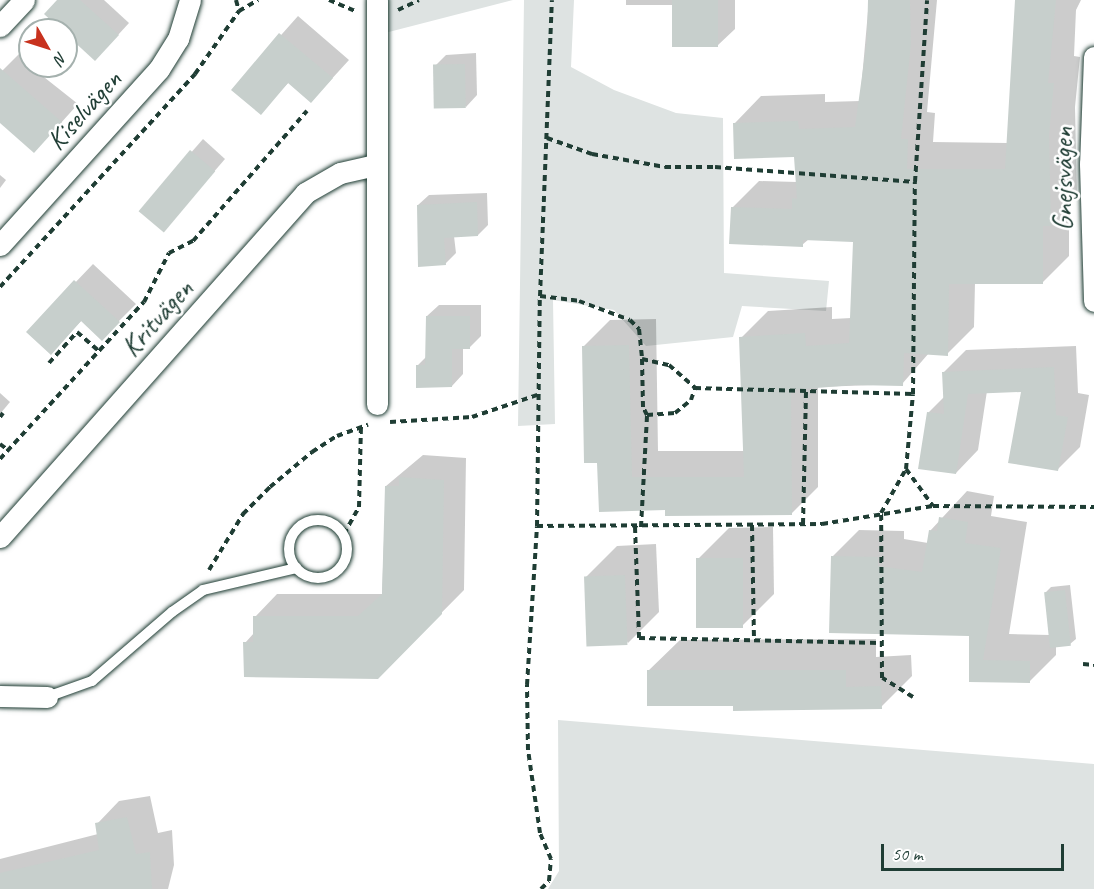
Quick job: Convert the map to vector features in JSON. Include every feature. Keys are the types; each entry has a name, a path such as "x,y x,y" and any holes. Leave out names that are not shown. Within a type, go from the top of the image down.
{"street":[{"path":"0,26 24,0"},
{"name":"Kiselvägen","path":"0,245 159,69 178,39 190,0"},
{"path":"377,0 375,165 380,416"},
{"name":"Gnejsvägen","path":"1094,57 1090,164 1094,301"},
{"name":"Kritvägen","path":"0,537 305,194 340,173 375,165"},
{"path":"0,696 47,697"}],"lane":[{"path":"329,522 344,534 347,544 345,562 331,576 312,578 296,568 289,550 290,540 301,525 329,522"},
{"path":"47,697 92,681 110,669 187,599 234,580 296,568"}],"path":[{"path":"236,0 239,11"},
{"path":"0,287 195,74 239,11 258,0"},
{"path":"541,889 549,881 552,859 540,832 528,750 526,685 537,526 537,394 552,0"},
{"path":"913,697 882,678 881,513 906,468 913,394 915,182 927,0"},
{"path":"0,459 144,302 169,253 193,241 307,111"},
{"path":"547,138 603,157 665,167 715,167 915,182"},
{"path":"540,296 579,301 630,320 639,329 643,407 647,415 641,527"},
{"path":"49,363 77,332 98,350"},
{"path":"642,359 669,365 694,388 913,394"},
{"path":"647,415 675,413 691,400 694,388"},
{"path":"803,524 806,391"},
{"path":"187,599 221,555 243,514 270,487 312,452 380,416 472,417 537,394"},
{"path":"344,534 359,507 361,427"},
{"path":"0,444 8,450"},
{"path":"906,468 933,506"},
{"path":"537,526 803,524 933,506 1094,507"},
{"path":"752,525 754,640"},
{"path":"635,527 639,638 881,643"},
{"path":"1083,664 1094,665"}],"shaded area":[{"path":"380,0 513,0 381,34"},
{"path":"524,0 574,0 571,67 614,90 676,113 723,118 724,273 829,281 826,311 742,306 733,337 646,346 614,310 553,300 555,424 518,426"},
{"path":"558,720 1094,764 1094,889 548,889 559,871"}],"building":[{"path":"57,0 80,0 119,35 95,61 78,45 78,18 48,18 44,14"},
{"path":"672,0 718,0 718,47 672,47"},
{"path":"868,0 910,0 911,44 901,139 908,139 907,169 1005,169 1015,0 1056,0 1048,83 1054,83 1049,135 1051,226 1043,226 1043,284 949,284 948,356 904,353 903,386 854,385 791,390 792,515 665,516 665,510 599,512 597,463 584,463 582,346 629,345 632,477 744,477 739,337 805,333 806,346 849,343 853,242 803,240 803,247 729,244 731,207 792,209 792,198 797,199 794,157 734,159 733,123 798,121 799,129 855,127 867,40"},
{"path":"279,33 333,78 311,103 288,83 261,115 231,90"},
{"path":"465,64 466,108 434,109 433,65"},
{"path":"0,68 62,122 34,153 0,123"},
{"path":"190,150 215,171 164,232 139,211"},
{"path":"477,202 478,236 444,238 446,265 418,267 417,205"},
{"path":"74,280 120,322 102,341 81,321 51,355 26,332"},
{"path":"426,316 470,316 470,349 452,349 452,387 416,388 416,365 425,365"},
{"path":"1054,367 1056,415 1068,417 1058,471 1008,463 1021,392 968,394 956,474 918,469 927,412 944,414 942,372"},
{"path":"399,477 444,480 442,614 378,679 244,677 243,642 253,642 253,616 358,616 382,594 385,486 399,486"},
{"path":"939,517 968,522 965,543 1001,548 983,660 1030,661 1030,683 969,682 969,636 829,633 831,556 878,557 878,566 922,572 929,530 937,531"},
{"path":"696,558 743,558 743,628 696,628"},
{"path":"625,575 627,645 586,646 584,576"},
{"path":"1065,590 1071,646 1050,648 1044,592"},
{"path":"647,670 846,670 846,687 881,686 882,709 733,711 733,706 647,706"},
{"path":"127,817 136,854 150,852 152,889 0,889 0,873 99,850 95,823"}]}
